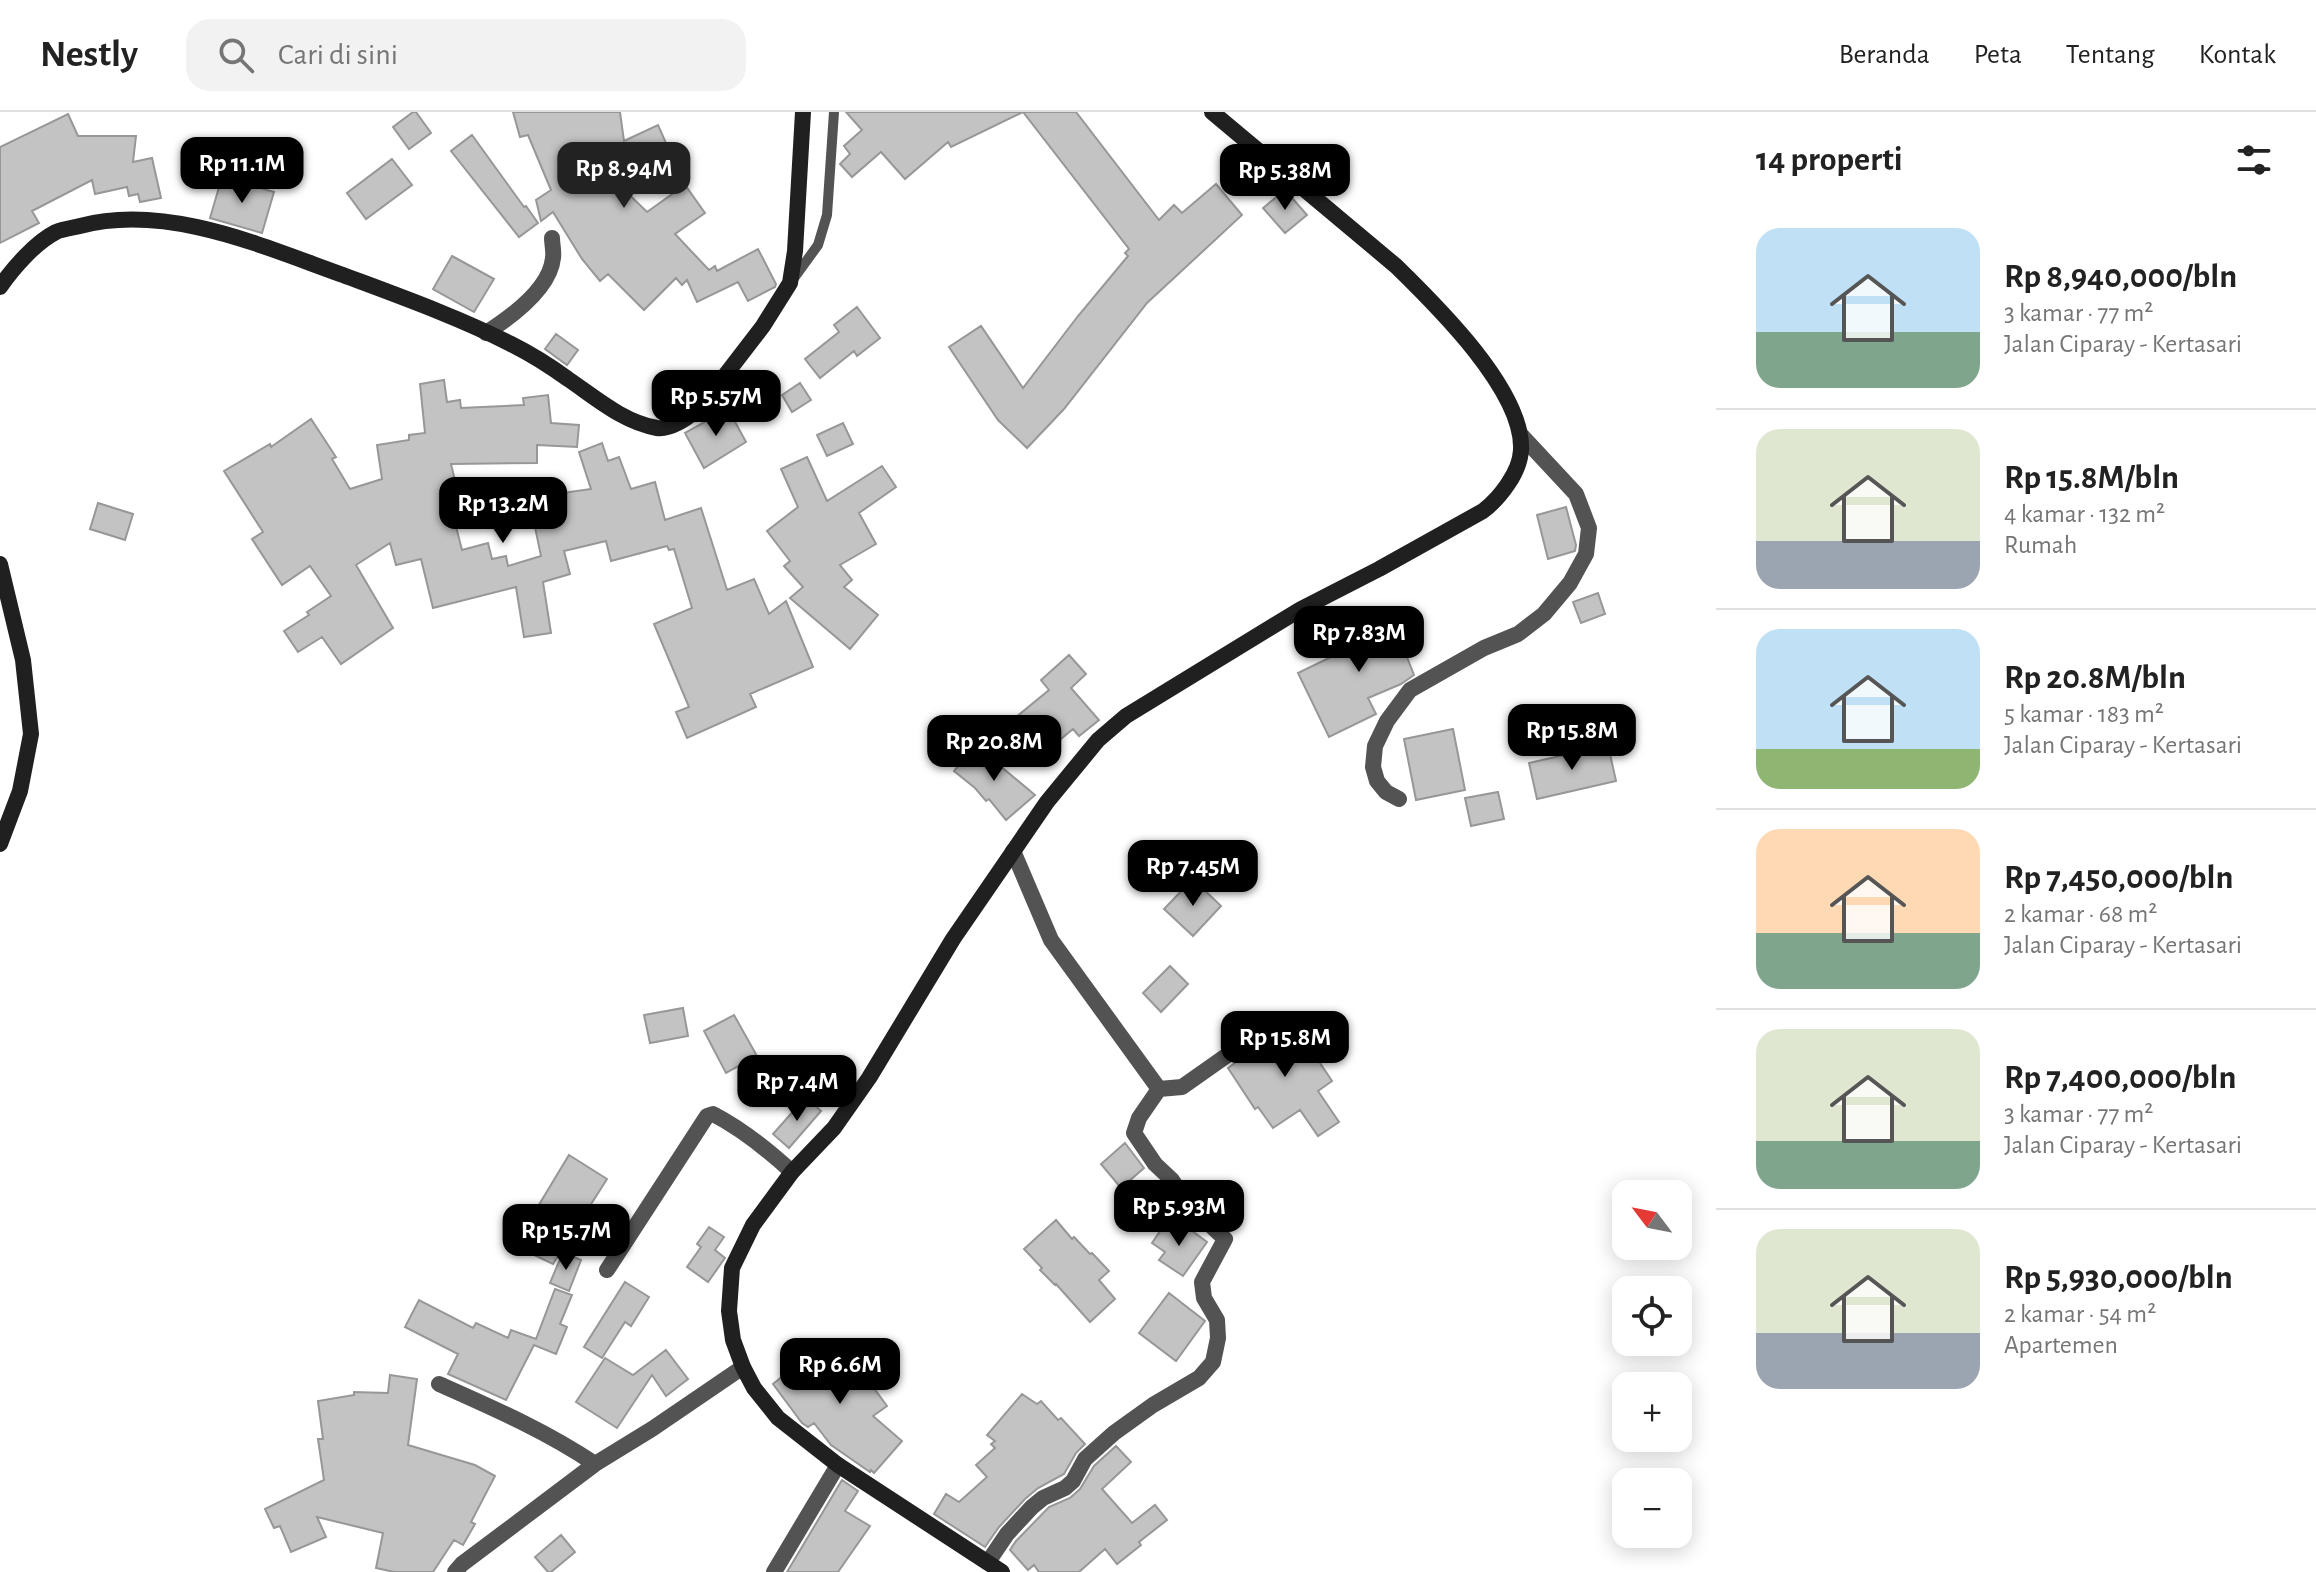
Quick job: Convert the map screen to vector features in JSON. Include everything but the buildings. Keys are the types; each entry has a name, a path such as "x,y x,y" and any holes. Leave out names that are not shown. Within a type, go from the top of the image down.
{"main road":[{"path":"0,287 17,263 56,232 101,220 138,220 198,227 244,239 371,285 486,333 557,371 631,421 661,429 688,418 700,408 763,326 790,283 795,251 803,112"},
{"path":"995,1567 838,1465 778,1418 754,1388 733,1340 729,1311 732,1268 753,1225 792,1172 834,1128 869,1078 953,939 1047,802 1098,740 1126,716 1301,609 1483,511 1496,501 1507,486 1521,454 1521,435 1509,403 1495,379 1419,289 1396,266 1212,112"},
{"path":"0,564 23,660 31,734 20,791 0,844"}],"street":[{"path":"486,333 517,313 546,277 553,260 552,238"},
{"path":"1399,799 1386,792 1377,781 1373,767 1375,746 1387,721 1410,690 1484,648 1518,634 1544,614 1570,583 1586,554 1589,528 1576,494 1521,435"},
{"path":"1013,851 1051,940 1159,1089"},
{"path":"1159,1089 1182,1087 1236,1049"},
{"path":"995,1567 1007,1534 1032,1507 1073,1481 1085,1459 1105,1441 1142,1412 1199,1378 1213,1362 1218,1338 1217,1320 1204,1298 1202,1282 1225,1239 1187,1203 1134,1133 1139,1118 1159,1089"},
{"path":"607,1270 707,1116 713,1114 725,1120 792,1172"},
{"path":"455,1572 595,1464 743,1367"},
{"path":"439,1384 511,1415 595,1464"},
{"path":"774,1572 838,1465"}],"lane":[{"path":"790,283 818,245 827,215 834,112"}]}
